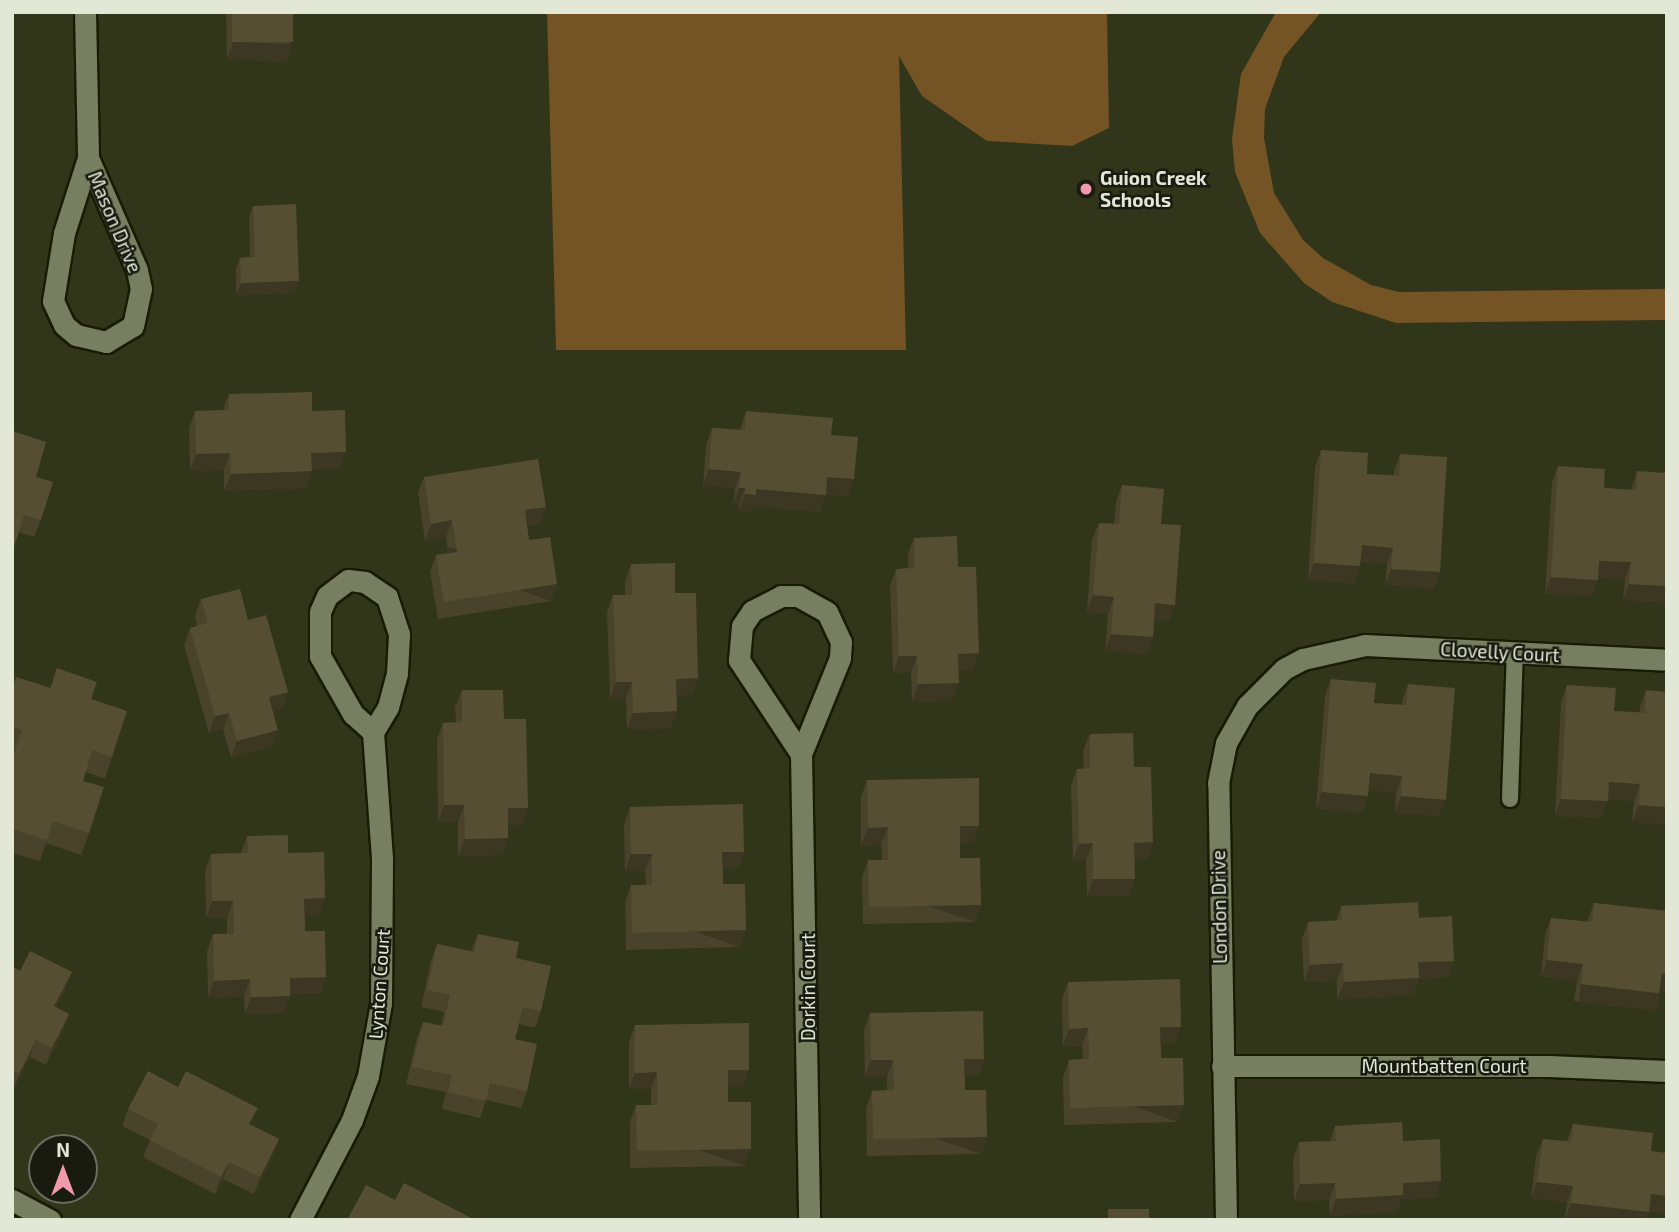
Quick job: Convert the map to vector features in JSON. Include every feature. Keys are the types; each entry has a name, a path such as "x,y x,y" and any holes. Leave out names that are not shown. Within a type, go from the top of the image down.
{"street":[{"name":"Mason Drive","path":"85,12 88,158 64,233 53,301 64,324 76,335 106,342 133,326 141,289 137,270 88,158"},
{"path":"348,580 365,582 387,597 399,634 397,673 388,707 373,732 353,714 320,656 320,612 327,596 348,580"},
{"name":"Dorkin Court","path":"801,754 739,660 742,626 759,606 781,596 798,596 827,612 841,642 840,659 801,754 809,1220"},
{"name":"Clovelly Court","path":"1333,650 1365,645 1667,660"},
{"name":"London Drive","path":"1226,1220 1217,796 1222,756 1232,729 1265,686 1293,664 1333,650"},
{"name":"Lynton Court","path":"300,1220 352,1120 368,1076 379,1018 384,913 373,732"},
{"name":"Mountbatten Court","path":"1222,1066 1549,1066 1667,1071"},
{"path":"12,1200 50,1220"}],"lane":[{"path":"1510,799 1516,652"}],"shaded area":[{"path":"547,12 1107,12 1109,128 1072,146 987,141 922,96 899,56 906,350 556,350"},
{"path":"1276,12 1321,12 1284,57 1265,109 1264,138 1274,193 1303,240 1323,258 1371,285 1399,292 1667,289 1667,320 1396,323 1332,302 1304,283 1260,233 1235,172 1232,139 1241,74"}],"building":[{"path":"232,12 293,12 293,42 232,42"},
{"path":"296,204 299,281 241,283 240,258 255,257 253,206"},
{"path":"312,392 312,411 345,410 346,452 311,453 312,471 231,474 230,453 196,454 195,411 229,410 229,394"},
{"path":"746,411 833,418 831,435 858,437 854,479 827,477 826,495 756,489 756,495 745,494 745,488 739,488 741,472 709,469 712,428 745,430"},
{"path":"12,431 46,442 36,477 53,482 41,520 24,515 13,550"},
{"path":"1321,450 1368,453 1367,474 1399,476 1400,454 1447,457 1440,572 1391,569 1393,548 1362,545 1360,566 1314,563"},
{"path":"538,459 546,507 525,510 529,540 550,537 557,584 444,602 436,555 457,552 452,520 431,524 424,477"},
{"path":"1558,466 1605,469 1604,488 1636,490 1637,471 1667,473 1667,586 1629,584 1631,562 1599,561 1598,580 1551,577"},
{"path":"1122,485 1164,489 1161,524 1181,525 1175,605 1155,603 1153,637 1111,634 1114,597 1093,595 1099,523 1119,524"},
{"path":"957,536 958,567 976,567 979,653 958,654 959,683 918,684 917,656 899,656 896,569 915,568 914,538"},
{"path":"675,563 675,593 696,593 698,678 676,679 677,711 633,713 632,682 616,682 613,595 632,595 631,564"},
{"path":"240,589 248,620 266,615 288,692 269,697 278,730 237,741 229,713 215,716 190,628 208,623 201,599"},
{"path":"57,668 97,682 91,699 127,711 112,757 92,750 83,781 104,787 89,833 53,821 47,840 12,829 12,760 22,730 12,727 12,690 16,677 51,688"},
{"path":"1331,679 1376,683 1374,703 1406,705 1408,684 1455,688 1446,800 1401,796 1402,776 1370,773 1368,796 1322,792"},
{"path":"1567,685 1616,688 1614,711 1645,713 1646,690 1667,692 1667,807 1639,805 1640,784 1609,782 1608,801 1561,799"},
{"path":"462,690 503,690 504,719 526,719 528,808 508,808 508,838 465,839 464,805 444,805 443,723 462,722"},
{"path":"1133,733 1134,767 1151,767 1153,842 1134,843 1135,879 1093,879 1093,843 1079,844 1077,769 1090,768 1090,734"},
{"path":"979,778 979,826 960,826 960,858 980,858 981,905 869,907 868,860 888,860 888,827 868,828 867,780"},
{"path":"743,804 744,852 722,852 723,884 745,884 746,930 632,933 631,885 652,885 652,854 631,854 630,807"},
{"path":"288,835 288,853 324,852 325,898 304,899 305,931 325,931 326,977 290,978 290,996 251,997 250,979 214,981 213,934 234,934 233,901 212,901 211,854 248,853 247,836"},
{"path":"1418,902 1419,918 1452,916 1454,961 1418,962 1419,978 1344,982 1343,963 1310,965 1308,922 1342,920 1341,906"},
{"path":"1594,903 1667,911 1667,974 1662,973 1659,993 1581,984 1583,964 1547,960 1551,918 1592,922"},
{"path":"478,934 519,942 516,958 551,966 541,1011 523,1007 515,1039 537,1044 527,1091 490,1083 486,1101 448,1092 452,1075 412,1067 423,1022 443,1026 450,995 427,990 437,944 474,952"},
{"path":"30,951 72,972 54,1006 69,1014 52,1048 36,1040 19,1074 12,1070 12,967 20,971"},
{"path":"1180,979 1181,1027 1160,1027 1161,1058 1183,1058 1184,1105 1070,1108 1069,1060 1089,1059 1088,1028 1069,1029 1068,982"},
{"path":"983,1011 984,1059 964,1059 965,1090 986,1090 987,1137 873,1139 872,1091 894,1090 893,1060 871,1060 870,1013"},
{"path":"749,1023 749,1070 728,1070 728,1102 751,1102 751,1149 637,1151 636,1105 657,1105 657,1072 635,1073 635,1025"},
{"path":"148,1071 178,1087 186,1071 258,1108 249,1124 279,1139 260,1177 229,1162 221,1177 150,1140 158,1124 128,1109"},
{"path":"1402,1122 1403,1141 1440,1139 1441,1181 1403,1183 1403,1195 1336,1199 1335,1183 1300,1184 1299,1142 1336,1141 1335,1126"},
{"path":"1573,1124 1653,1133 1651,1151 1667,1153 1667,1196 1651,1194 1649,1212 1571,1203 1573,1186 1537,1182 1543,1139 1571,1142"},
{"path":"404,1183 475,1220 347,1220 366,1185 395,1200"},
{"path":"1108,1209 1149,1209 1149,1220 1108,1220"}],"place":[{"name":"Guion Creek Schools","path":"1086,189"}]}
